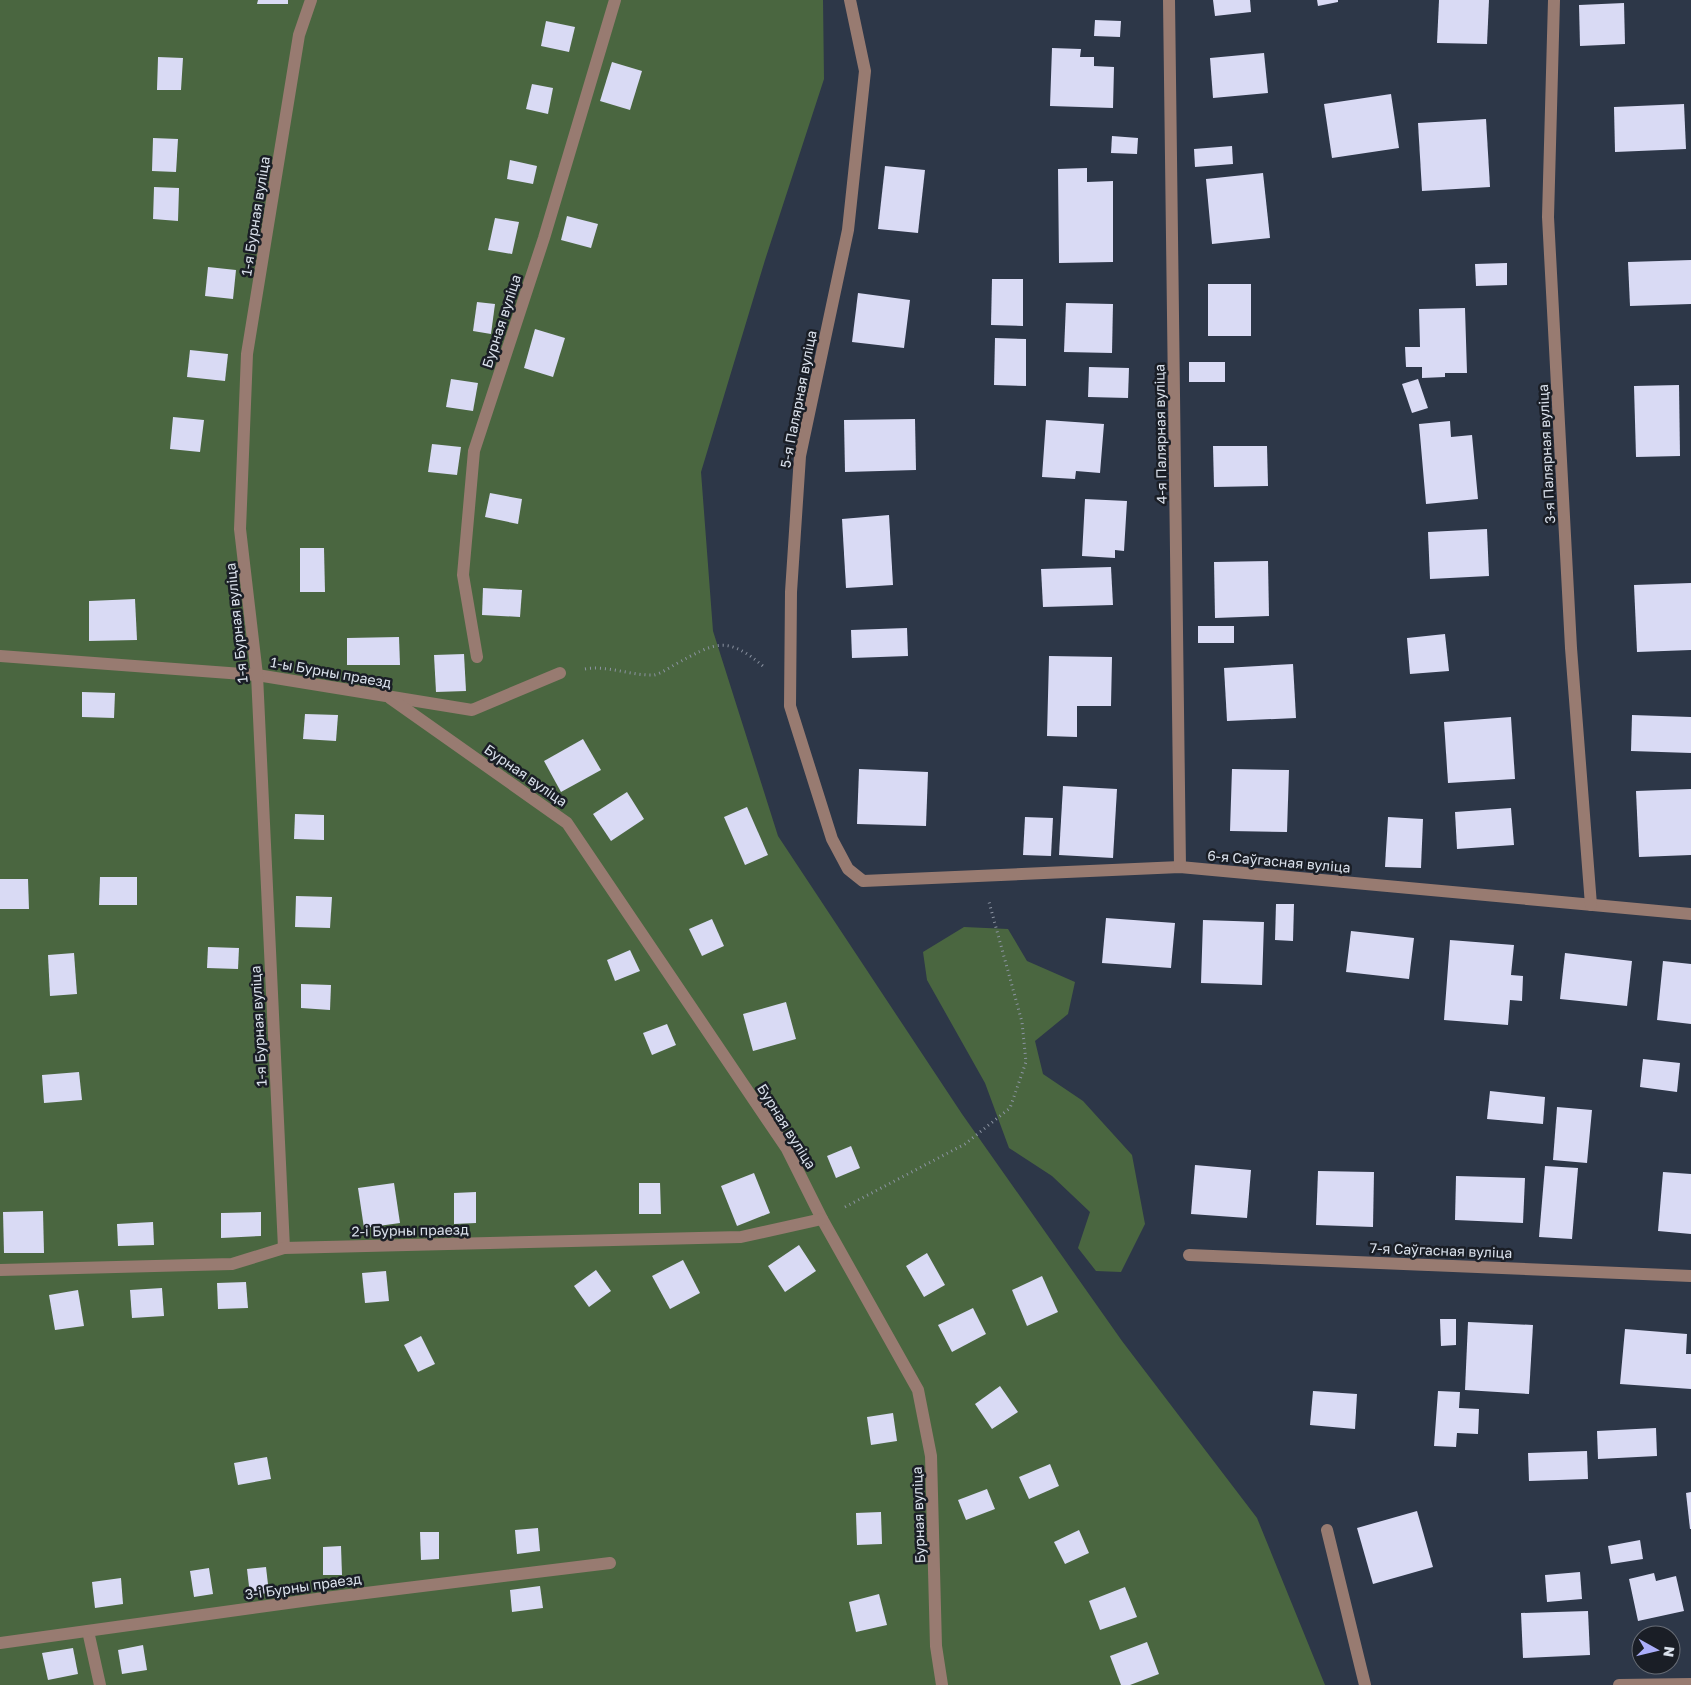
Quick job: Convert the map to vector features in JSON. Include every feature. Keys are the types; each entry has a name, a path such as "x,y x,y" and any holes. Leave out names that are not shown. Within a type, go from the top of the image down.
{"street":[{"name":"1-я Бурная вуліца","path":"284,1248 257,675 240,529 247,354 299,35 311,0"},
{"name":"Бурная вуліца","path":"476,658 463,576 474,451 544,238 615,0"},
{"name":"5-я Палярная вуліца","path":"850,0 865,71 848,230 800,456 791,592 790,706 832,839 848,869 863,881"},
{"name":"4-я Палярная вуліца","path":"1170,0 1180,867"},
{"name":"3-я Палярная вуліца","path":"1554,0 1548,217 1571,648 1591,906"},
{"name":"1-ы Бурны праезд","path":"0,656 257,675 472,710 560,673"},
{"name":"Бурная вуліца","path":"390,698 567,823 787,1149 822,1219 918,1390 931,1456 936,1646 942,1685"},
{"name":"6-я Саўгасная вуліца","path":"863,881 1180,867 1691,914"},
{"name":"2-і Бурны праезд","path":"0,1270 232,1264 284,1248 741,1237 822,1219"},
{"name":"7-я Саўгасная вуліца","path":"1190,1255 1691,1276"},
{"path":"1327,1530 1365,1685"},
{"name":"3-і Бурны праезд","path":"0,1643 317,1599 610,1563"},
{"path":"88,1632 100,1685"},
{"path":"1620,1685 1691,1684"}],"path":[{"path":"560,673 596,667 655,675 701,651 724,644 744,650 790,690"},
{"path":"822,1219 965,1144 1010,1108 1026,1062 1022,1022 989,901"}],"green space":[{"path":"0,0 823,0 824,79 765,260 701,472 713,631 778,836 962,1114 1122,1341 1257,1518 1325,1685 0,1685"},
{"path":"964,927 1008,929 1027,961 1075,982 1068,1014 1035,1041 1043,1074 1083,1101 1132,1155 1145,1224 1121,1272 1096,1271 1078,1248 1090,1212 1052,1176 1009,1148 985,1083 927,980 923,952"}],"building":[{"path":"258,0 288,0 288,4 257,4"},
{"path":"1213,0 1250,0 1251,12 1215,16"},
{"path":"1317,0 1338,0 1338,2 1318,6"},
{"path":"1439,0 1489,0 1487,44 1437,43"},
{"path":"1624,3 1625,44 1580,46 1579,5"},
{"path":"1095,20 1121,21 1120,37 1094,36"},
{"path":"546,21 575,27 569,52 541,46"},
{"path":"1052,48 1081,49 1080,57 1094,57 1094,66 1114,67 1113,108 1050,106"},
{"path":"1264,53 1268,93 1213,98 1210,58"},
{"path":"158,57 183,58 181,90 157,90"},
{"path":"612,62 642,71 630,110 600,101"},
{"path":"532,84 553,88 548,114 526,109"},
{"path":"1391,94 1399,148 1332,158 1324,104"},
{"path":"1684,104 1686,149 1615,152 1614,107"},
{"path":"1486,119 1490,187 1422,191 1418,123"},
{"path":"1112,136 1138,138 1137,154 1111,153"},
{"path":"153,138 178,139 176,172 152,171"},
{"path":"1232,146 1233,164 1195,167 1194,149"},
{"path":"510,160 537,166 533,184 507,179"},
{"path":"885,166 925,170 918,233 878,229"},
{"path":"1087,168 1087,182 1113,181 1113,262 1059,263 1058,169"},
{"path":"1263,173 1270,238 1212,244 1206,179"},
{"path":"154,187 179,188 178,221 153,219"},
{"path":"567,216 598,224 591,248 561,240"},
{"path":"495,218 519,222 512,254 488,250"},
{"path":"1691,260 1691,304 1630,306 1628,262"},
{"path":"1507,263 1507,285 1476,286 1475,264"},
{"path":"208,267 236,270 233,299 205,296"},
{"path":"992,279 1023,279 1023,326 991,325"},
{"path":"1208,284 1251,284 1251,336 1208,336"},
{"path":"858,293 910,300 904,348 852,342"},
{"path":"477,302 495,304 491,334 473,331"},
{"path":"1066,303 1113,304 1112,353 1064,352"},
{"path":"1465,308 1467,373 1445,373 1445,377 1422,378 1422,367 1406,367 1405,347 1420,347 1419,309"},
{"path":"535,329 565,338 553,377 524,368"},
{"path":"995,338 1026,339 1026,386 994,385"},
{"path":"190,350 228,354 225,381 187,377"},
{"path":"1189,362 1225,362 1225,382 1189,382"},
{"path":"1089,367 1129,368 1128,398 1088,397"},
{"path":"451,379 478,383 473,411 446,407"},
{"path":"1418,379 1428,408 1412,413 1402,384"},
{"path":"1679,385 1680,456 1636,457 1634,386"},
{"path":"173,417 204,420 200,452 170,449"},
{"path":"915,419 916,470 845,472 844,420"},
{"path":"1046,420 1104,424 1100,473 1076,471 1075,479 1042,477"},
{"path":"1450,421 1451,437 1472,435 1478,499 1426,504 1419,424"},
{"path":"432,444 461,447 457,475 428,472"},
{"path":"1213,446 1267,446 1268,486 1214,487"},
{"path":"490,493 522,499 518,524 485,517"},
{"path":"1085,499 1127,501 1124,551 1115,550 1115,558 1082,556"},
{"path":"889,515 893,585 846,588 842,519"},
{"path":"1487,529 1489,576 1430,579 1428,532"},
{"path":"300,548 324,548 325,592 300,592"},
{"path":"1268,561 1269,616 1215,618 1214,562"},
{"path":"1111,567 1113,605 1043,607 1041,569"},
{"path":"1691,583 1691,650 1637,652 1634,585"},
{"path":"483,588 522,590 520,617 482,615"},
{"path":"135,599 137,640 89,641 89,601"},
{"path":"1198,626 1234,626 1234,643 1198,643"},
{"path":"907,628 908,656 852,658 851,630"},
{"path":"1445,634 1449,671 1410,674 1407,638"},
{"path":"399,637 400,665 347,665 347,638"},
{"path":"464,654 466,691 436,692 434,655"},
{"path":"1049,656 1112,657 1111,706 1077,706 1077,737 1047,736"},
{"path":"1293,664 1296,718 1227,721 1224,668"},
{"path":"82,692 115,693 114,718 82,717"},
{"path":"305,714 338,715 336,741 303,739"},
{"path":"1632,715 1691,717 1691,753 1631,751"},
{"path":"1511,717 1515,779 1448,783 1444,722"},
{"path":"583,739 601,770 561,792 544,761"},
{"path":"859,769 928,772 926,826 857,824"},
{"path":"1232,769 1289,770 1287,832 1230,831"},
{"path":"1063,786 1117,789 1113,858 1059,855"},
{"path":"1691,789 1691,855 1639,857 1636,791"},
{"path":"627,792 644,819 611,841 593,814"},
{"path":"747,807 768,855 745,865 724,817"},
{"path":"1511,808 1514,845 1457,849 1455,812"},
{"path":"295,814 324,815 324,840 294,839"},
{"path":"1025,817 1053,818 1051,856 1023,855"},
{"path":"1388,817 1423,819 1421,868 1385,867"},
{"path":"100,877 137,877 137,905 99,905"},
{"path":"0,879 28,879 29,909 0,909"},
{"path":"296,896 332,897 330,928 295,927"},
{"path":"1276,904 1294,904 1293,941 1275,940"},
{"path":"1106,918 1175,923 1171,968 1102,963"},
{"path":"712,919 724,946 702,956 689,929"},
{"path":"1203,920 1264,922 1262,985 1201,983"},
{"path":"1351,931 1414,938 1409,979 1346,972"},
{"path":"1450,940 1514,945 1511,975 1523,976 1522,1001 1510,1000 1508,1025 1444,1020"},
{"path":"208,947 239,948 238,969 207,968"},
{"path":"630,950 640,971 615,981 607,960"},
{"path":"74,953 77,994 50,996 48,955"},
{"path":"1565,953 1632,961 1627,1006 1560,999"},
{"path":"1663,961 1691,964 1691,1024 1657,1020"},
{"path":"301,984 331,985 330,1010 301,1008"},
{"path":"786,1002 796,1039 753,1051 743,1014"},
{"path":"667,1024 676,1045 652,1055 643,1033"},
{"path":"1643,1059 1680,1063 1677,1092 1640,1087"},
{"path":"79,1072 82,1100 44,1103 42,1075"},
{"path":"1490,1091 1545,1097 1543,1124 1487,1119"},
{"path":"1557,1107 1592,1110 1587,1163 1553,1160"},
{"path":"851,1146 860,1168 836,1178 827,1156"},
{"path":"1195,1165 1251,1170 1247,1218 1191,1214"},
{"path":"1545,1166 1578,1168 1572,1239 1539,1237"},
{"path":"1318,1171 1374,1172 1373,1227 1316,1225"},
{"path":"1663,1172 1691,1174 1691,1234 1658,1231"},
{"path":"754,1173 770,1213 737,1226 721,1186"},
{"path":"1456,1176 1525,1178 1523,1223 1455,1220"},
{"path":"394,1183 400,1223 364,1228 358,1188"},
{"path":"639,1183 660,1183 661,1214 639,1214"},
{"path":"476,1192 476,1223 454,1224 454,1193"},
{"path":"43,1211 44,1253 4,1253 3,1212"},
{"path":"261,1212 261,1236 221,1238 221,1213"},
{"path":"153,1222 154,1245 118,1246 117,1224"},
{"path":"799,1245 816,1271 785,1292 768,1266"},
{"path":"927,1253 945,1285 924,1297 906,1266"},
{"path":"683,1260 700,1293 670,1309 652,1276"},
{"path":"596,1270 611,1291 589,1307 574,1286"},
{"path":"386,1271 389,1301 365,1303 362,1273"},
{"path":"1042,1276 1058,1312 1027,1326 1012,1290"},
{"path":"246,1282 248,1308 218,1309 217,1283"},
{"path":"162,1288 164,1316 132,1318 130,1290"},
{"path":"78,1290 84,1326 55,1330 49,1295"},
{"path":"973,1308 986,1334 952,1352 938,1325"},
{"path":"1440,1319 1456,1319 1456,1345 1441,1346"},
{"path":"1468,1322 1533,1325 1529,1394 1465,1390"},
{"path":"1625,1329 1687,1334 1686,1354 1691,1354 1691,1389 1620,1384"},
{"path":"421,1336 435,1364 418,1372 404,1345"},
{"path":"1000,1386 1018,1412 992,1429 975,1404"},
{"path":"1313,1391 1357,1394 1355,1429 1310,1425"},
{"path":"1438,1391 1460,1392 1459,1408 1479,1409 1478,1434 1457,1433 1456,1447 1434,1446"},
{"path":"893,1413 897,1441 871,1445 867,1417"},
{"path":"1656,1428 1657,1456 1598,1459 1597,1431"},
{"path":"1587,1451 1588,1479 1529,1481 1528,1453"},
{"path":"267,1457 271,1479 238,1485 234,1463"},
{"path":"1050,1464 1059,1486 1029,1499 1019,1477"},
{"path":"987,1489 995,1509 966,1520 958,1500"},
{"path":"1691,1492 1691,1529 1690,1529 1686,1493"},
{"path":"1417,1511 1433,1567 1373,1584 1357,1528"},
{"path":"881,1512 882,1544 857,1545 856,1513"},
{"path":"538,1528 540,1551 517,1554 515,1530"},
{"path":"1079,1530 1089,1553 1065,1564 1054,1542"},
{"path":"420,1532 439,1532 439,1559 421,1560"},
{"path":"1640,1540 1643,1559 1611,1564 1608,1546"},
{"path":"341,1546 342,1575 323,1575 323,1547"},
{"path":"266,1567 269,1593 250,1595 247,1569"},
{"path":"209,1568 213,1594 194,1597 190,1571"},
{"path":"1580,1572 1582,1599 1547,1602 1545,1575"},
{"path":"1654,1573 1656,1581 1676,1576 1684,1611 1638,1621 1629,1579"},
{"path":"121,1578 123,1604 95,1608 92,1582"},
{"path":"540,1586 543,1608 512,1612 510,1590"},
{"path":"1125,1587 1137,1617 1100,1630 1089,1601"},
{"path":"879,1594 887,1625 856,1632 849,1602"},
{"path":"1588,1611 1590,1655 1523,1658 1521,1613"},
{"path":"1147,1642 1159,1674 1130,1685 1121,1685 1110,1656"},
{"path":"143,1645 147,1670 122,1674 118,1650"},
{"path":"73,1648 78,1674 48,1680 42,1653"}]}
